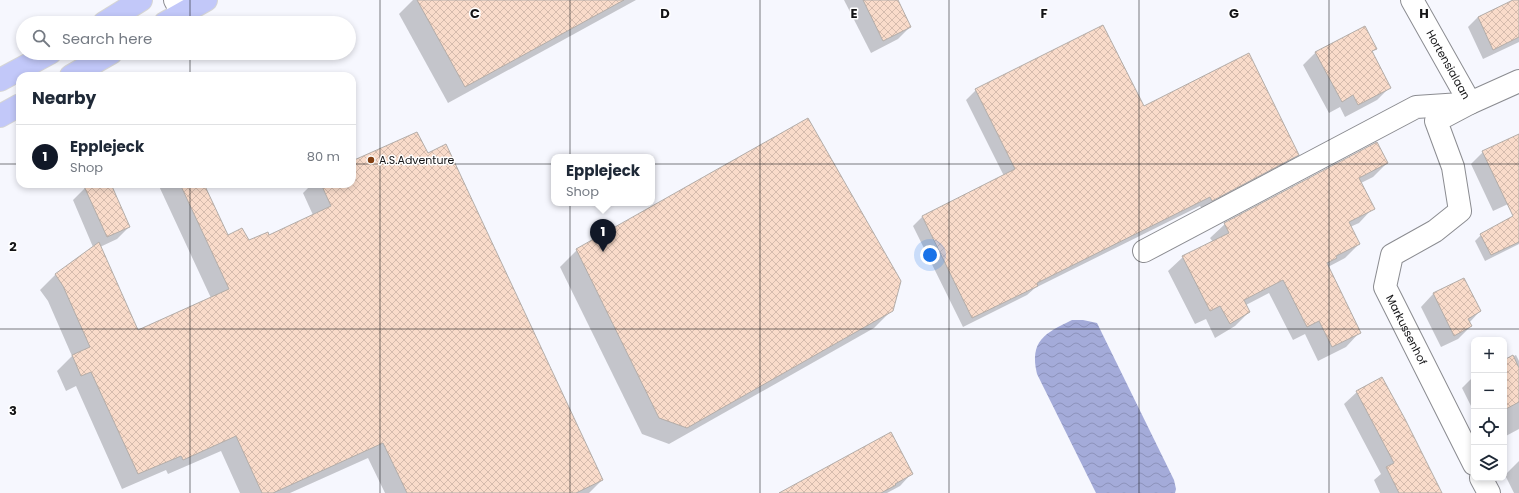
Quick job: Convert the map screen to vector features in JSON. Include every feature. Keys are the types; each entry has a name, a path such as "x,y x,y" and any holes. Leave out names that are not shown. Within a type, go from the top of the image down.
{"main road":[{"path":"115,16 141,0"},
{"path":"174,12 206,0"},
{"path":"0,80 37,60"},
{"path":"78,72 99,60"},
{"path":"0,116 16,107"}],"street":[{"name":"Hortensialaan","path":"1412,0 1470,103 1519,81"},
{"path":"1144,250 1416,107 1470,103"},
{"name":"Markussenhof","path":"1470,103 1436,121 1453,166 1460,211 1435,231 1392,255 1385,287 1471,458"},
{"path":"1483,481 1489,493"}],"water":[{"path":"1072,320 1083,320 1097,323 1174,480 1176,489 1175,493 1096,493 1037,374 1035,363 1035,353 1041,340 1054,329"}],"building":[{"path":"417,0 624,0 465,87"},
{"path":"863,0 898,0 911,27 883,41"},
{"path":"1513,0 1519,0 1519,37 1493,50 1478,17"},
{"path":"1103,25 1144,106 1249,53 1299,155 1212,201 1210,197 1037,283 1038,286 972,318 922,216 1015,169 975,89"},
{"path":"1365,26 1377,49 1372,51 1391,88 1358,105 1353,95 1342,102 1315,52"},
{"path":"808,118 901,281 893,311 687,428 659,418 576,249 652,206 655,206 655,204"},
{"path":"417,132 428,153 446,144 603,480 576,493 407,493 383,443 273,493 262,493 236,436 183,460 181,456 138,474 91,372 81,376 72,355 90,347 63,286 55,274 99,242 138,330 229,289 182,188 206,188 228,235 242,228 249,240 268,232 269,235 331,206 323,188 356,188 356,159"},
{"path":"1519,134 1519,242 1491,255 1480,234 1513,216 1482,151"},
{"path":"1377,142 1388,163 1359,178 1375,209 1349,222 1360,244 1336,256 1337,258 1327,263 1361,333 1332,347 1319,321 1307,327 1283,280 1244,300 1250,312 1230,324 1220,306 1210,311 1182,256 1229,233 1224,223"},
{"path":"85,188 113,188 130,227 107,237"},
{"path":"1464,278 1481,311 1468,319 1472,326 1454,336 1433,293"},
{"path":"1513,355 1519,368 1519,402 1507,408 1507,373 1507,358"},
{"path":"1382,377 1442,493 1399,493 1386,467 1394,463 1356,391"},
{"path":"891,432 913,474 895,484 896,485 881,493 779,493"}],"place":[{"name":"A.S.Adventure","path":"371,160"},
{"name":"Epplejeck","path":"603,252"}]}
